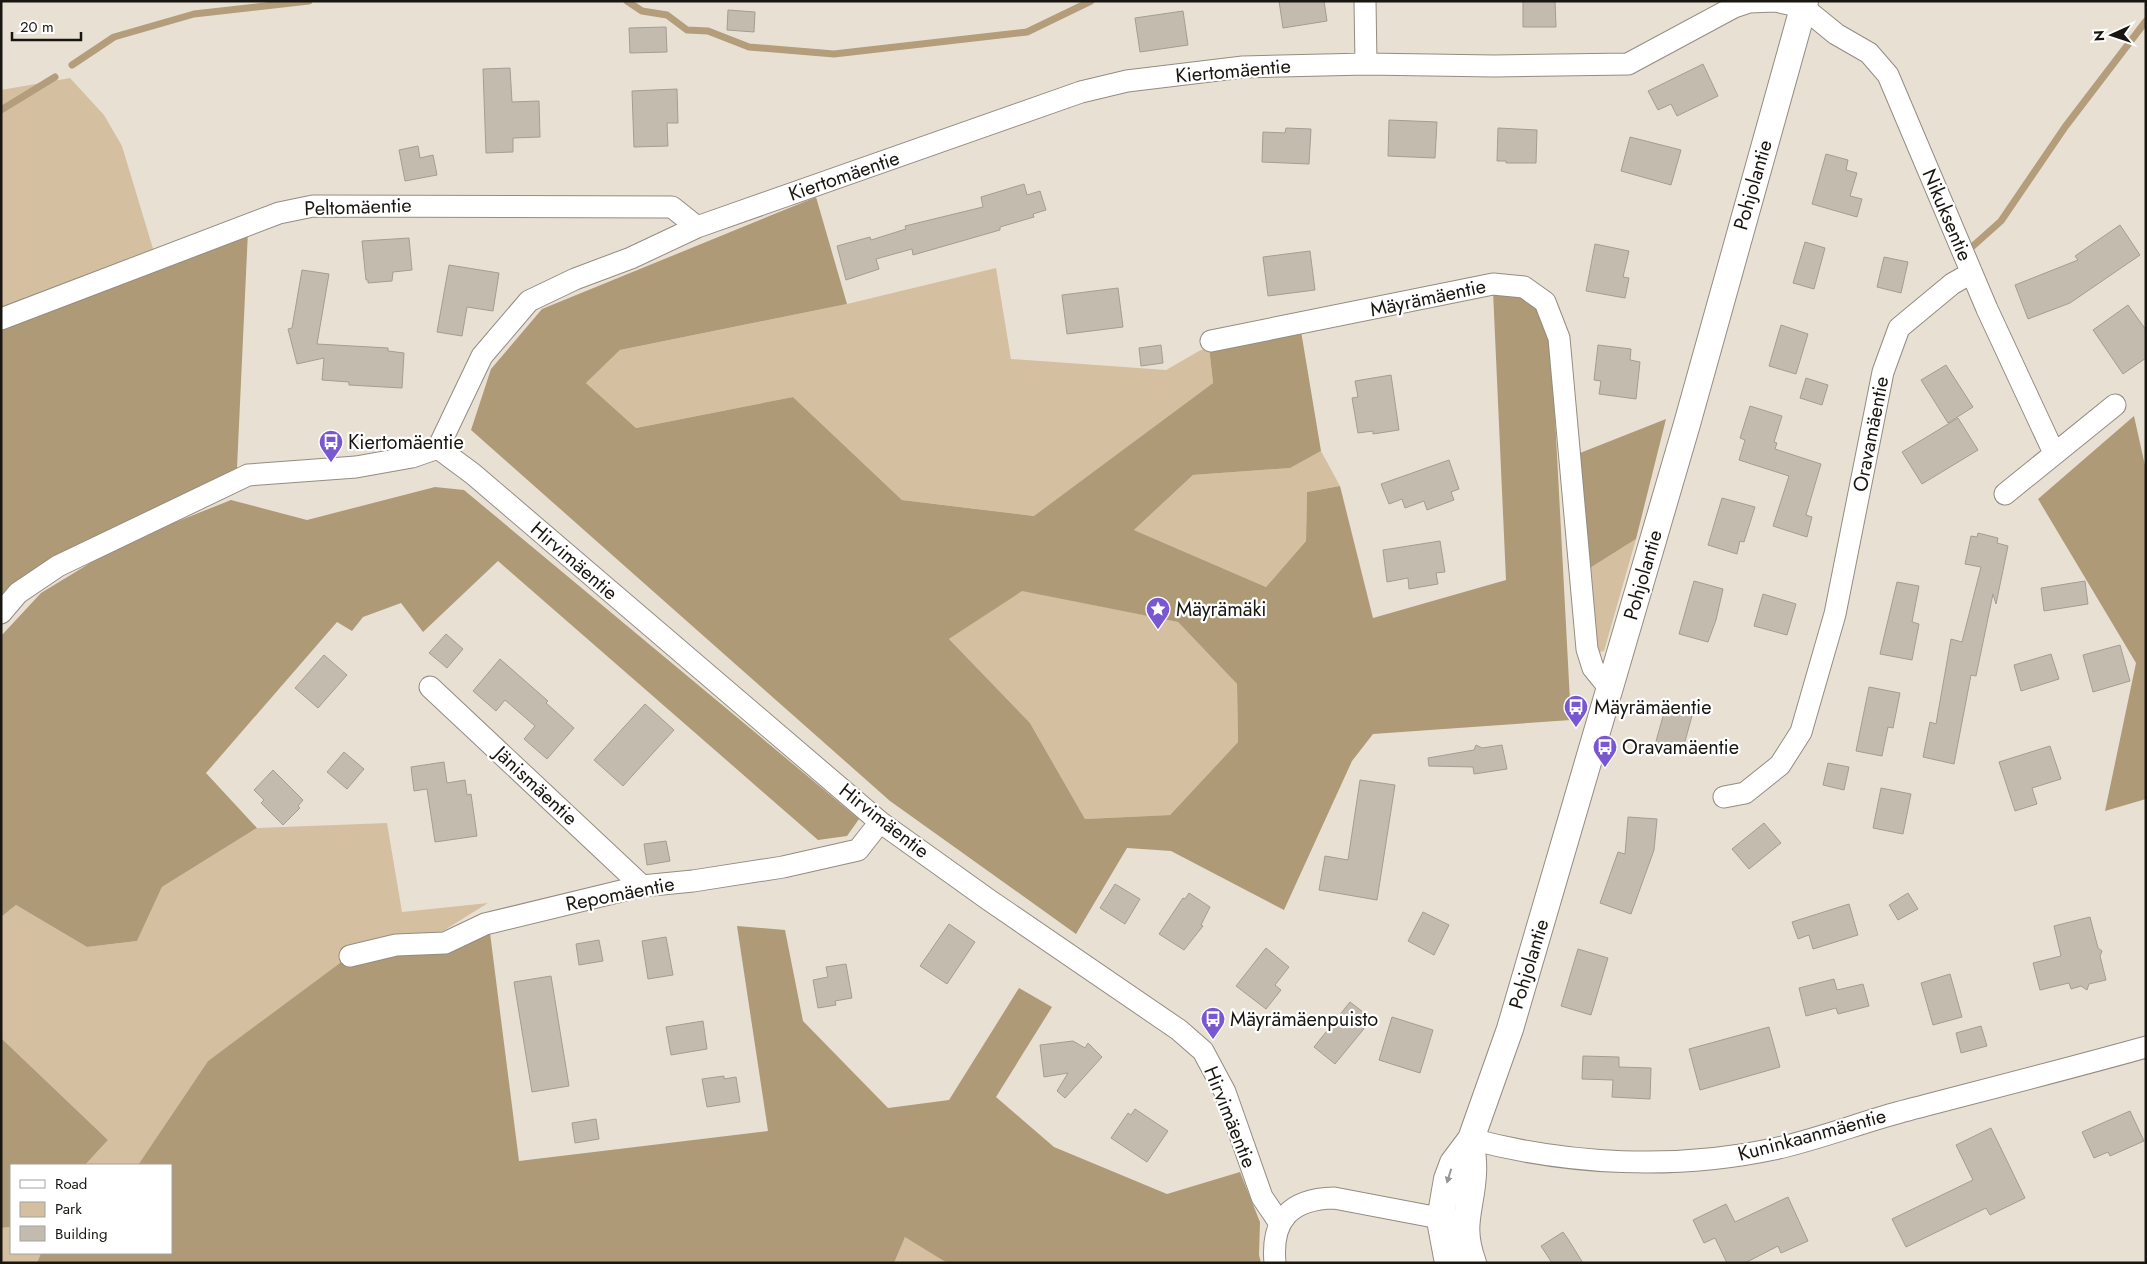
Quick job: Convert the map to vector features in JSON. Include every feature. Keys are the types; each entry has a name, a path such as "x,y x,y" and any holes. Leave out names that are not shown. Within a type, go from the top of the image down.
{"street":[{"path":"1365,1 1366,64"},
{"name":"Kiertomäentie","path":"438,448 482,356 529,301 575,279 631,258 697,227 1081,92 1127,81 1243,67 1366,64 1494,66 1628,64 1749,2 1775,1 1804,4"},
{"name":"Nikuksentie","path":"1804,4 1836,34 1869,53 1888,74 1972,273 2054,453"},
{"name":"Pohjolantie","path":"1448,1263 1452,1221 1473,1174 1471,1139 1510,1029 1610,689 1687,424 1804,4"},
{"name":"Peltomäentie","path":"1,319 279,213 313,206 672,207 697,227"},
{"name":"Oravamäentie","path":"1724,797 1746,793 1780,765 1801,732 1835,614 1883,372 1899,328 1952,284 1972,273"},
{"name":"Mäyrämäentie","path":"1211,341 1493,284 1524,287 1544,302 1559,338 1587,649 1593,668 1610,689"},
{"path":"2005,494 2115,405"},
{"path":"1,613 18,593 58,566 248,475 356,467 412,456 438,448"},
{"name":"Hirvimäentie","path":"438,448 473,474 880,822 1179,1030 1203,1051 1224,1092 1262,1197 1279,1222"},
{"name":"Jänismäentie","path":"430,687 642,886"},
{"name":"Repomäentie","path":"350,956 396,945 446,943 485,924 642,886 694,881 783,867 858,850 880,822"},
{"name":"Kuninkaanmäentie","path":"1471,1139 1507,1149 1580,1159 1703,1161 1775,1149 1907,1110 2146,1046"},
{"path":"1275,1263 1273,1243 1279,1222 1301,1204 1314,1198 1334,1198 1452,1221"},
{"name":"Pohjolantie","path":"1452,1221 1468,1248 1473,1263"}],"green space":[{"path":"70,78 104,115 122,146 154,252 1,309 1,90"},
{"path":"996,268 1011,359 1166,370 1209,347 1213,383 1035,516 902,500 793,397 636,428 586,383 620,350 847,304"},
{"path":"1321,451 1340,486 1307,492 1306,541 1266,587 1134,530 1193,475 1289,468"},
{"path":"1636,539 1604,651 1596,653 1590,568"},
{"path":"1022,590 1178,622 1237,684 1238,742 1170,815 1085,819 1030,723 949,639"},
{"path":"387,823 402,912 488,903 443,931 350,956 208,1061 139,1164 86,1164 108,1140 1,1038 1,917 16,905 87,947 137,941 162,887 257,828"},
{"path":"10,1227 10,1254 41,1254 37,1263 1,1263 1,1228"},
{"path":"905,1236 947,1263 894,1263"}],"shaded area":[{"path":"816,197 847,304 620,350 586,383 636,428 793,397 902,500 1034,516 1213,383 1209,347 1301,331 1321,451 1290,468 1193,475 1134,530 1266,587 1306,541 1307,492 1340,486 1373,618 1506,580 1493,291 1523,296 1537,310 1551,341 1571,720 1373,734 1352,761 1284,910 1171,851 1127,848 1076,934 890,801 471,430 491,369 542,309","holes":["1022,591 1178,622 1237,684 1238,742 1170,815 1085,819 1030,723 949,639"]},
{"path":"248,231 237,468 1,599 1,325"},
{"path":"2134,416 2146,470 2146,799 2105,811 2136,663 2038,499"},
{"path":"1666,419 1636,539 1590,568 1580,453"},
{"path":"435,487 464,490 859,819 847,836 818,840 498,561 423,632 401,603 363,617 352,631 337,622 206,773 257,828 162,887 137,941 87,947 16,905 1,917 1,636 41,593 123,543 231,500 307,520"},
{"path":"737,926 785,930 803,1021 888,1108 949,1100 1019,988 1052,1007 996,1097 1054,1147 1167,1194 1240,1172 1260,1222 1259,1255 1261,1263 947,1263 905,1237 894,1263 37,1263 41,1254 172,1254 172,1164 139,1164 208,1061 350,957 490,933 519,1161 768,1131"},
{"path":"1,1038 108,1140 86,1164 10,1164 10,1227 1,1228"}],"building":[{"path":"1279,1 1324,1 1327,21 1283,28"},
{"path":"1523,1 1555,1 1556,27 1523,27"},
{"path":"728,10 755,12 754,32 727,30"},
{"path":"1183,11 1188,45 1140,52 1135,18"},
{"path":"666,27 667,52 630,53 629,28"},
{"path":"1703,64 1718,96 1677,116 1671,104 1658,110 1648,91"},
{"path":"510,68 512,102 539,101 540,137 513,138 513,152 486,153 483,69"},
{"path":"677,89 678,123 667,123 668,146 634,147 632,91"},
{"path":"1389,120 1437,122 1435,158 1388,156"},
{"path":"1286,128 1311,129 1309,164 1262,162 1263,132 1285,133"},
{"path":"1498,128 1537,130 1536,163 1506,163 1506,161 1497,161"},
{"path":"1630,137 1681,150 1671,185 1621,171"},
{"path":"418,146 420,158 433,155 437,175 405,181 399,150"},
{"path":"1826,154 1848,160 1846,170 1857,173 1850,196 1862,199 1857,217 1812,204"},
{"path":"1024,184 1027,195 1040,191 1046,210 1033,214 1034,217 1000,227 1000,230 913,255 912,249 876,259 879,269 846,280 837,246 870,237 871,240 906,229 905,226 983,207 981,197"},
{"path":"2120,225 2140,255 2070,303 2028,319 2015,285 2078,260 2075,256"},
{"path":"409,238 412,270 393,272 392,281 368,283 368,280 366,280 362,241"},
{"path":"1805,242 1825,248 1814,289 1793,283"},
{"path":"1595,244 1629,251 1623,277 1629,278 1625,298 1586,291"},
{"path":"1310,251 1315,290 1268,296 1263,257"},
{"path":"1884,257 1908,262 1901,293 1877,287"},
{"path":"449,265 499,273 493,311 467,307 462,336 437,332"},
{"path":"302,270 329,274 317,344 388,348 388,351 404,353 402,388 349,385 349,382 322,380 324,358 297,364 288,329 292,328"},
{"path":"1118,288 1123,327 1067,334 1062,295"},
{"path":"2128,305 2146,330 2146,358 2123,374 2093,330"},
{"path":"1781,325 1808,334 1796,374 1769,366"},
{"path":"1161,345 1163,363 1141,366 1139,348"},
{"path":"1598,345 1631,349 1630,360 1640,362 1636,399 1599,394 1601,381 1594,380"},
{"path":"1946,365 1973,407 1948,423 1921,380"},
{"path":"1391,375 1399,430 1373,434 1373,431 1358,433 1352,398 1358,397 1355,381"},
{"path":"1806,378 1828,385 1822,405 1800,398"},
{"path":"1750,406 1782,416 1774,442 1777,443 1775,449 1821,464 1806,515 1812,517 1807,537 1773,526 1789,476 1739,460 1745,440 1740,438"},
{"path":"1958,418 1978,450 1922,484 1902,452"},
{"path":"1449,460 1459,489 1451,492 1454,500 1427,510 1424,501 1405,508 1402,499 1389,504 1381,484"},
{"path":"1722,498 1755,507 1744,542 1740,541 1737,554 1708,545"},
{"path":"1978,533 1998,538 1997,543 2008,546 1996,604 1993,594 1976,676 1971,675 1954,764 1923,757 1930,722 1936,724 1951,639 1962,642 1981,567 1965,564 1971,536 1977,537"},
{"path":"1440,541 1445,572 1436,573 1438,584 1409,589 1408,578 1387,582 1383,550"},
{"path":"1694,581 1723,589 1716,620 1708,642 1679,634"},
{"path":"2085,581 2088,604 2044,611 2041,588"},
{"path":"1897,582 1919,586 1912,622 1919,624 1912,660 1880,654"},
{"path":"1763,594 1796,604 1787,635 1754,626"},
{"path":"446,634 463,649 447,668 429,653"},
{"path":"2120,645 2130,681 2093,692 2083,655"},
{"path":"2051,654 2059,679 2021,691 2014,665"},
{"path":"324,655 347,675 318,708 295,688"},
{"path":"500,659 548,701 546,703 574,728 547,759 524,739 535,726 505,700 496,711 473,691"},
{"path":"1869,687 1900,693 1893,728 1888,727 1882,756 1856,751"},
{"path":"645,704 674,730 623,786 594,760"},
{"path":"1665,709 1692,716 1682,752 1655,745"},
{"path":"1476,745 1482,748 1502,745 1507,769 1474,774 1473,767 1429,766 1428,758 1474,750"},
{"path":"2050,746 2061,779 2032,788 2037,804 2015,811 1999,762"},
{"path":"344,752 364,769 347,789 327,772"},
{"path":"444,762 447,783 465,780 467,795 471,794 477,836 435,842 427,789 414,791 411,767"},
{"path":"1828,763 1849,767 1844,790 1823,785"},
{"path":"273,770 303,800 298,806 300,808 283,825 261,803 264,800 254,790"},
{"path":"1360,780 1395,785 1377,900 1319,890 1325,856 1348,860"},
{"path":"1881,788 1911,794 1903,834 1873,828"},
{"path":"1628,817 1657,819 1654,850 1631,914 1600,903 1618,852 1625,854"},
{"path":"1764,823 1781,843 1749,869 1732,849"},
{"path":"666,841 670,861 647,865 644,844"},
{"path":"1115,884 1140,899 1125,924 1100,908"},
{"path":"1189,893 1210,907 1201,925 1203,926 1184,950 1159,934 1183,898 1185,899"},
{"path":"1908,893 1918,909 1898,920 1889,905"},
{"path":"1849,904 1858,935 1813,949 1809,935 1798,939 1792,922"},
{"path":"1423,912 1449,925 1434,955 1408,941"},
{"path":"2090,917 2098,948 2102,951 2100,956 2106,980 2089,984 2087,990 2081,986 2071,989 2069,983 2040,990 2033,963 2061,956 2054,926"},
{"path":"949,924 975,942 947,984 920,966"},
{"path":"666,937 673,975 648,979 642,941"},
{"path":"599,940 603,961 579,965 576,944"},
{"path":"1266,948 1289,967 1275,985 1281,990 1266,1009 1236,986"},
{"path":"1578,949 1608,958 1591,1015 1561,1006"},
{"path":"846,964 852,998 835,1001 836,1005 818,1008 813,980 828,977 826,967"},
{"path":"1950,974 1962,1017 1933,1025 1921,983"},
{"path":"551,976 569,1086 532,1092 514,982"},
{"path":"1834,979 1837,990 1863,984 1869,1006 1838,1014 1836,1008 1806,1016 1799,988"},
{"path":"1350,1002 1372,1019 1335,1064 1314,1047"},
{"path":"1392,1017 1433,1030 1420,1073 1379,1060"},
{"path":"703,1021 707,1049 671,1055 666,1027"},
{"path":"1981,1026 1987,1046 1961,1053 1956,1033"},
{"path":"1769,1027 1780,1067 1700,1090 1689,1049"},
{"path":"1073,1041 1085,1048 1088,1043 1102,1057 1065,1098 1057,1091 1068,1073 1044,1077 1040,1045"},
{"path":"1583,1056 1619,1057 1619,1067 1651,1068 1650,1099 1612,1097 1613,1080 1582,1079"},
{"path":"724,1076 724,1079 736,1077 740,1102 707,1107 702,1079"},
{"path":"1135,1109 1168,1131 1147,1162 1111,1138 1128,1113 1131,1115"},
{"path":"2130,1111 2144,1141 2110,1156 2108,1152 2094,1158 2082,1132"},
{"path":"596,1119 599,1139 575,1143 572,1123"},
{"path":"1991,1128 2025,1198 1990,1215 1986,1208 1906,1247 1892,1219 1973,1180 1956,1145"},
{"path":"1788,1197 1808,1241 1781,1253 1778,1246 1745,1263 1727,1263 1715,1238 1704,1243 1693,1220 1726,1204 1735,1222"},
{"path":"1563,1232 1583,1263 1552,1263 1541,1246"}],"waterway":[{"path":"72,65 114,37 194,14 309,1"},
{"path":"627,1 642,11 667,15 687,30 708,31 749,47 834,54 1027,32 1091,1"},
{"path":"1973,246 2001,221 2065,127 2146,21"},
{"path":"1,110 55,77"}],"place":[{"name":"Kiertomäentie","path":"331,463"},
{"name":"Mäyrämäki","path":"1158,630"},
{"name":"Mäyrämäentie","path":"1576,728"},
{"name":"Oravamäentie","path":"1605,768"},
{"name":"Mäyrämäenpuisto","path":"1213,1040"}]}
